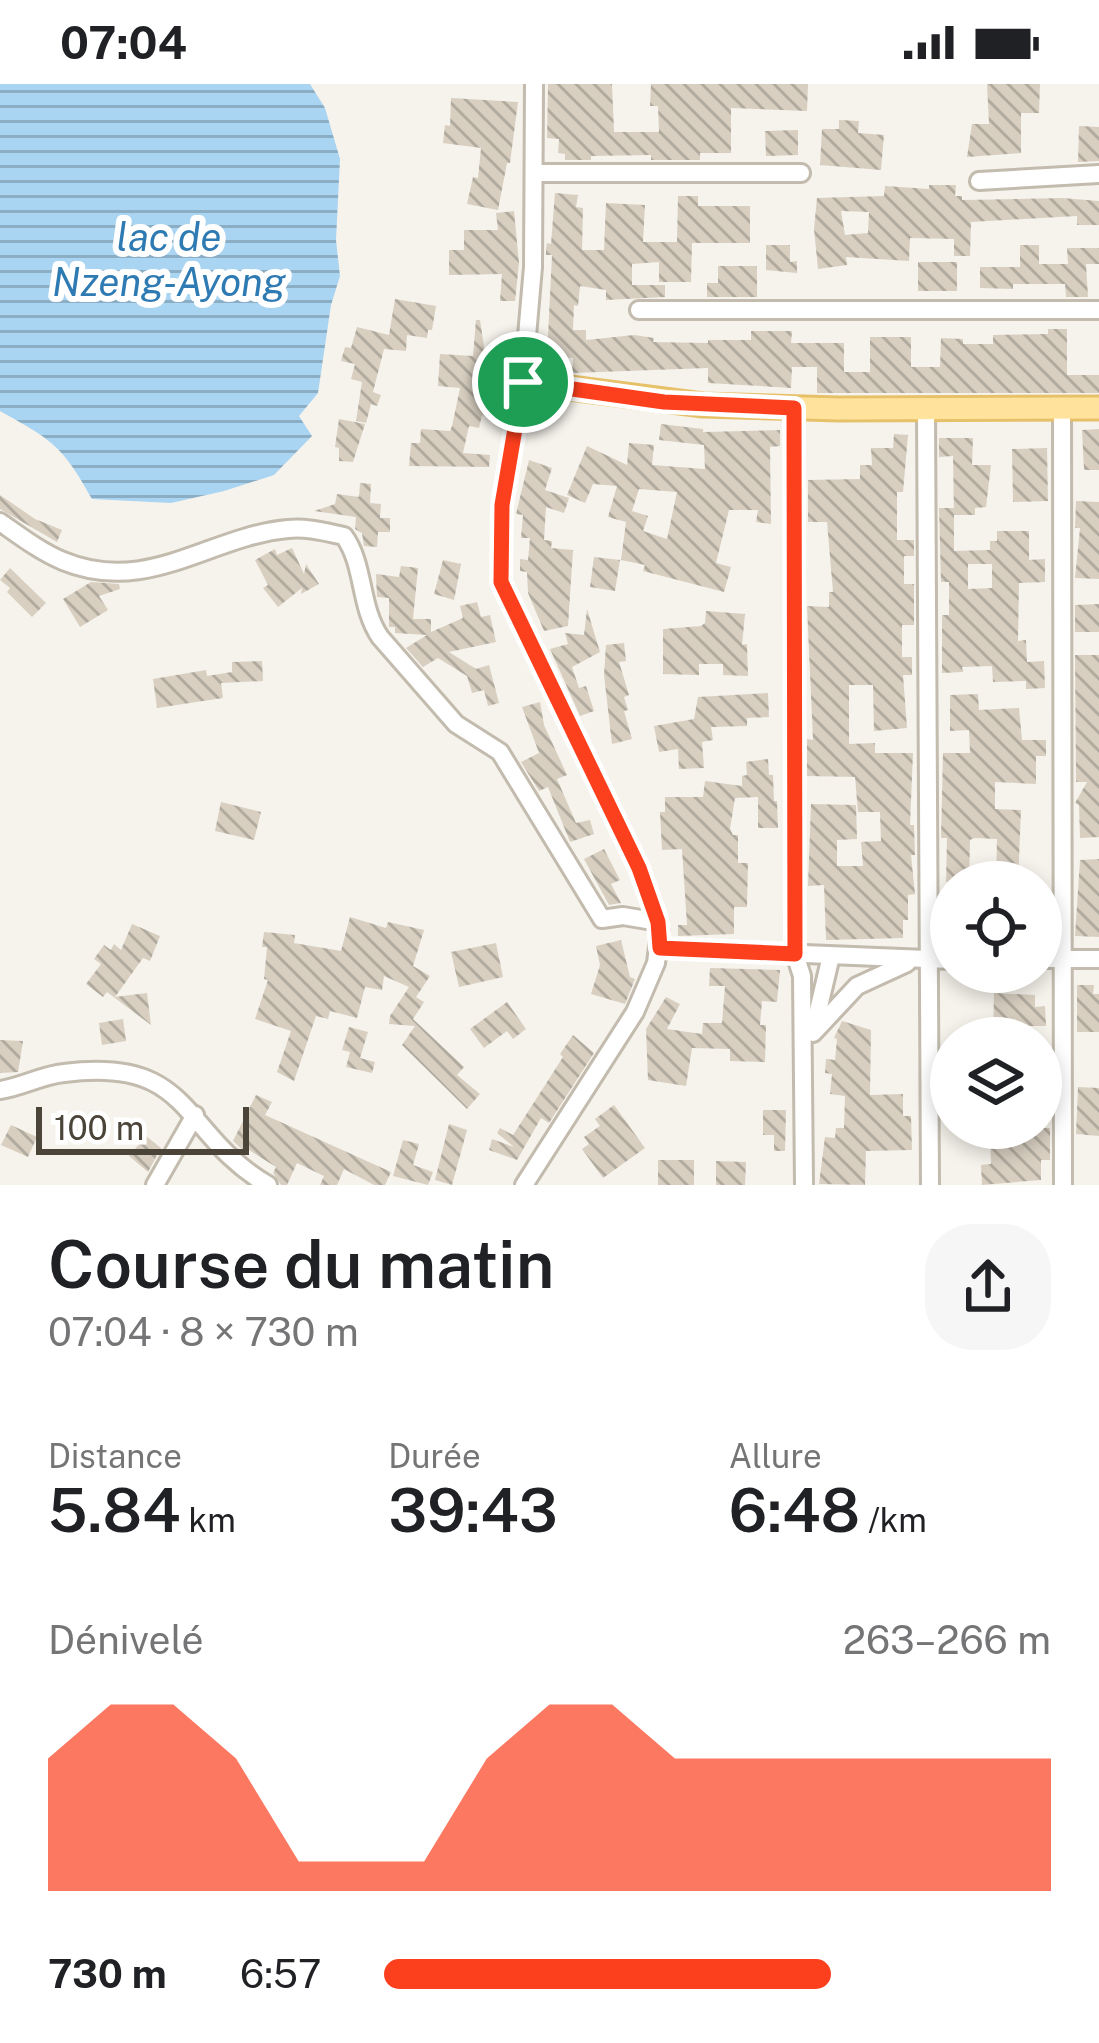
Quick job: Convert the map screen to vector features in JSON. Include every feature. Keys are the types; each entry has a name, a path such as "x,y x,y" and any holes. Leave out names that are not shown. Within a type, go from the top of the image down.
{"main road":[{"path":"523,382 664,402 794,408 1099,408"}],"street":[{"path":"524,1185 635,1012 660,948 658,922 639,868 501,582 502,505 523,382 532,267 535,84"},
{"path":"535,172 801,173"},
{"path":"979,181 1099,174"},
{"path":"639,310 1099,310"},
{"path":"794,408 795,954 801,964 800,1040 805,1062 804,1185"},
{"path":"1062,409 1063,1185"},
{"path":"926,410 920,961 930,1185"},
{"path":"0,522 67,563 125,573 166,566 271,532 309,529 344,536 364,607 380,637 457,724 500,752 602,919 623,916 658,922"},
{"path":"660,948 930,961"},
{"path":"802,993 825,956"},
{"path":"805,1062 825,956"},
{"path":"1062,958 1099,958"},
{"path":"813,1033 857,986 920,961"},
{"path":"0,1090 60,1072 106,1071 156,1080 195,1115 233,1161 268,1185"},
{"path":"155,1185 195,1115"}],"water":[{"name":"lac de Nzeng-Ayong","path":"0,84 310,84 325,108 340,159 336,240 340,276 318,393 299,416 312,436 274,475 171,503 92,499 55,446 0,411"}],"building":[{"path":"548,84 612,84 614,132 659,132 658,106 650,106 651,84 808,84 807,111 731,108 731,153 700,153 700,160 651,160 651,155 565,160 565,154 558,153 559,139 547,138"},
{"path":"987,84 1040,84 1039,113 1021,113 1021,153 967,157 972,124 989,124"},
{"path":"451,98 518,102 498,210 467,204 473,177 478,178 481,148 443,143 445,125 450,126"},
{"path":"839,120 859,121 858,133 884,135 881,170 820,165 822,129 839,129"},
{"path":"1079,126 1099,127 1099,161 1078,162"},
{"path":"798,130 798,155 766,156 765,131"},
{"path":"929,185 956,185 955,196 962,200 1099,201 1099,225 1077,225 1077,216 971,222 970,256 954,256 954,239 910,238 909,261 846,257 847,265 818,269 817,198 884,196 885,186 929,189","holes":["841,211 869,212 868,233 845,235"]},
{"path":"555,193 578,195 576,207 583,208 582,250 604,250 606,203 645,205 643,242 677,242 678,196 698,196 698,206 750,206 750,243 692,243 691,282 659,282 659,262 632,264 632,285 665,285 665,297 606,300 606,290 580,286 573,330 586,330 586,340 634,335 654,338 653,342 708,343 751,340 751,331 792,331 791,343 844,343 844,372 870,372 870,337 911,337 911,367 940,367 941,338 993,344 993,335 1067,329 1067,375 1099,375 1099,393 817,393 817,367 792,367 791,388 708,383 708,368 572,373 573,358 547,356 552,255 546,255 546,249 551,244"},
{"path":"514,211 519,263 515,301 500,301 502,274 449,275 449,250 464,250 464,230 498,230 496,213"},
{"path":"766,245 790,245 790,262 797,261 797,273 766,270"},
{"path":"1020,245 1039,245 1039,264 1068,264 1067,248 1099,248 1099,264 1086,264 1088,297 1066,297 1065,284 980,288 980,267 1020,267"},
{"path":"918,262 957,262 957,291 918,291"},
{"path":"718,266 757,266 757,297 707,297 707,283 718,283"},
{"path":"395,299 436,306 432,330 427,338 407,335 406,351 384,349 373,392 381,395 377,406 371,404 366,423 356,421 362,382 351,379 355,364 341,361 345,347 351,348 357,327 389,335"},
{"path":"476,320 480,320 488,373 508,375 501,417 482,415 479,428 469,426 463,453 490,455 489,467 409,466 411,443 420,443 421,429 450,431 460,388 438,386 440,354 473,356"},
{"path":"339,419 365,424 353,462 339,461 335,447"},
{"path":"661,424 703,432 780,430 780,446 770,447 771,524 756,522 758,510 729,510 716,563 731,567 724,592 643,571 645,565 621,560 626,522 608,517 617,486 593,484 585,503 567,495 587,446 627,465 629,443 654,445 652,465 705,469 704,445 659,440","holes":["639,489 677,492 667,539 643,531 648,516 632,511"]},
{"path":"1099,429 1099,470 1084,470 1082,430"},
{"path":"894,434 908,435 903,492 897,492 897,540 914,540 914,556 904,556 904,584 914,584 914,625 902,625 902,657 912,657 912,675 903,675 907,728 874,731 873,685 849,685 849,744 875,743 875,753 913,753 910,825 914,825 915,894 908,895 903,938 826,940 824,885 808,886 811,804 856,805 857,839 837,840 837,866 863,866 861,842 881,841 880,812 858,812 855,777 807,776 807,739 813,740 807,606 829,607 829,592 833,592 827,522 808,522 808,480 860,479 860,465 872,465 871,448 893,448"},
{"path":"939,438 973,438 972,465 991,465 986,507 975,508 975,515 954,515 953,456 939,457"},
{"path":"1047,448 1048,501 1013,502 1012,449"},
{"path":"529,460 552,468 545,490 569,498 564,513 546,507 544,540 552,541 551,548 573,550 568,626 544,631 528,593 527,572 520,571 520,559 528,560 530,538 521,538 523,515 516,514"},
{"path":"360,483 371,484 370,503 381,504 380,518 390,518 390,532 378,532 377,547 364,546 362,533 355,529 356,517 314,511 335,504 337,494 359,497"},
{"path":"0,495 35,519 62,530 57,542 0,509"},
{"path":"1076,501 1099,502 1099,579 1075,578 1080,528 1075,528"},
{"path":"939,508 954,508 954,551 990,550 997,531 1029,531 1029,560 1045,559 1045,582 1019,583 1018,641 1026,640 1027,662 1044,661 1045,688 1026,689 1026,681 993,682 992,666 942,673 942,615 949,615 949,582 941,582","holes":["968,564 992,564 992,588 968,589"]},
{"path":"292,548 304,574 306,564 319,584 301,594 302,588 278,607 263,588 268,585 255,560 275,549 277,555"},
{"path":"594,557 620,560 615,591 590,587"},
{"path":"443,560 461,564 454,600 434,594"},
{"path":"401,566 418,568 413,619 431,619 431,632 463,618 460,606 477,602 481,617 490,615 496,642 449,652 476,669 489,665 499,703 488,706 484,690 472,693 467,676 438,658 423,667 406,648 427,635 395,633 395,627 389,627 389,598 377,597 376,574 399,577"},
{"path":"10,568 46,603 32,617 0,580"},
{"path":"91,582 119,584 120,589 99,596 108,610 80,627 63,599"},
{"path":"1099,604 1099,632 1075,632 1075,605"},
{"path":"587,609 600,652 572,667 579,688 586,686 594,711 580,716 550,649 568,644 565,633 584,635"},
{"path":"706,611 745,614 742,645 747,644 748,676 723,675 723,664 699,664 699,675 663,674 663,629 701,626"},
{"path":"624,643 626,661 619,662 629,695 624,697 628,710 624,711 632,739 612,744 604,675 606,645"},
{"path":"1075,655 1099,655 1099,837 1080,838 1079,805 1075,803 1087,782 1076,782"},
{"path":"262,661 263,681 221,683 223,698 157,708 153,679 206,670 207,676 232,672 232,662"},
{"path":"768,693 769,717 747,718 747,726 711,727 713,740 702,742 704,768 679,769 678,749 659,752 654,726 694,719 698,697"},
{"path":"978,694 979,710 1019,708 1022,740 1046,740 1046,756 1036,756 1036,784 995,782 995,809 1021,810 1019,861 996,861 997,839 974,838 970,861 946,861 947,838 941,838 943,753 970,753 969,730 950,731 950,695"},
{"path":"540,702 544,725 567,775 557,779 576,823 590,820 594,834 570,842 548,787 539,791 521,762 539,753 522,707"},
{"path":"768,759 778,828 758,828 758,797 735,798 730,829 738,835 738,863 748,863 747,907 734,907 734,934 678,936 678,925 687,925 682,849 662,850 660,812 665,812 665,797 703,797 705,781 742,786 746,762"},
{"path":"221,802 261,812 254,840 215,831"},
{"path":"604,849 620,880 611,884 621,903 609,905 584,859"},
{"path":"1099,859 1099,937 1075,936 1080,860"},
{"path":"350,917 386,928 388,922 424,930 413,966 430,976 416,997 424,1002 413,1019 464,1067 457,1075 480,1094 467,1109 402,1045 415,1026 389,1024 409,987 384,976 382,990 365,987 357,1018 330,1011 328,1019 316,1016 294,1081 277,1072 291,1031 255,1019 268,980 264,979 264,932 295,935 294,943 341,951"},
{"path":"132,924 160,936 150,961 143,958 115,997 147,993 151,1025 107,992 103,997 86,984 101,964 94,959 104,945 111,950 114,944 121,950"},
{"path":"621,940 630,977 635,979 625,1004 591,994 600,965 596,946"},
{"path":"496,943 503,977 459,987 451,952"},
{"path":"710,968 780,970 777,1002 762,1001 765,1062 730,1061 730,1049 692,1048 686,1086 648,1080 646,1029 666,997 680,1004 667,1029 702,1034 703,1023 722,1023 725,986 709,986"},
{"path":"1077,985 1094,985 1093,994 1099,994 1099,1032 1077,1032"},
{"path":"994,993 1035,995 1035,1007 1045,1006 1046,1017 993,1017"},
{"path":"507,1002 526,1029 513,1039 507,1031 484,1048 470,1029"},
{"path":"123,1019 126,1041 102,1045 99,1023"},
{"path":"842,1021 871,1030 870,1095 903,1094 903,1116 911,1116 912,1150 866,1151 865,1185 819,1184 825,1137 835,1138 836,1128 844,1128 845,1096 830,1094 832,1074 825,1073 826,1059 835,1060 834,1038"},
{"path":"349,1027 368,1032 360,1058 375,1062 372,1073 346,1067 350,1052 342,1050"},
{"path":"573,1035 594,1053 549,1123 541,1118 517,1160 489,1150 492,1139 514,1147 497,1133 500,1128 513,1135"},
{"path":"0,1040 23,1041 18,1072 0,1073"},
{"path":"1078,1087 1099,1088 1099,1136 1076,1134"},
{"path":"256,1095 272,1102 265,1115 391,1172 385,1185 374,1185 344,1169 337,1185 320,1185 324,1176 297,1163 287,1185 281,1185 273,1173 276,1167 249,1150 247,1154 233,1141"},
{"path":"614,1105 645,1148 603,1178 582,1149 589,1144 584,1137 600,1126 595,1119"},
{"path":"763,1110 786,1110 785,1151 774,1151 774,1135 763,1135"},
{"path":"449,1124 467,1130 452,1185 435,1180"},
{"path":"11,1125 37,1137 28,1157 1,1145"},
{"path":"146,1136 161,1148 148,1172 129,1156"},
{"path":"403,1140 419,1144 413,1165 433,1172 428,1185 393,1176"},
{"path":"990,1149 1050,1149 1050,1160 1041,1160 1041,1180 982,1185 981,1165 991,1164"},
{"path":"658,1160 694,1160 694,1185 658,1185"},
{"path":"716,1161 746,1162 745,1185 716,1185"}],"route":[{"path":"523,382 664,402 794,408 795,954 660,948 658,922 639,868 524,638 501,582 504,484 523,382"}]}
